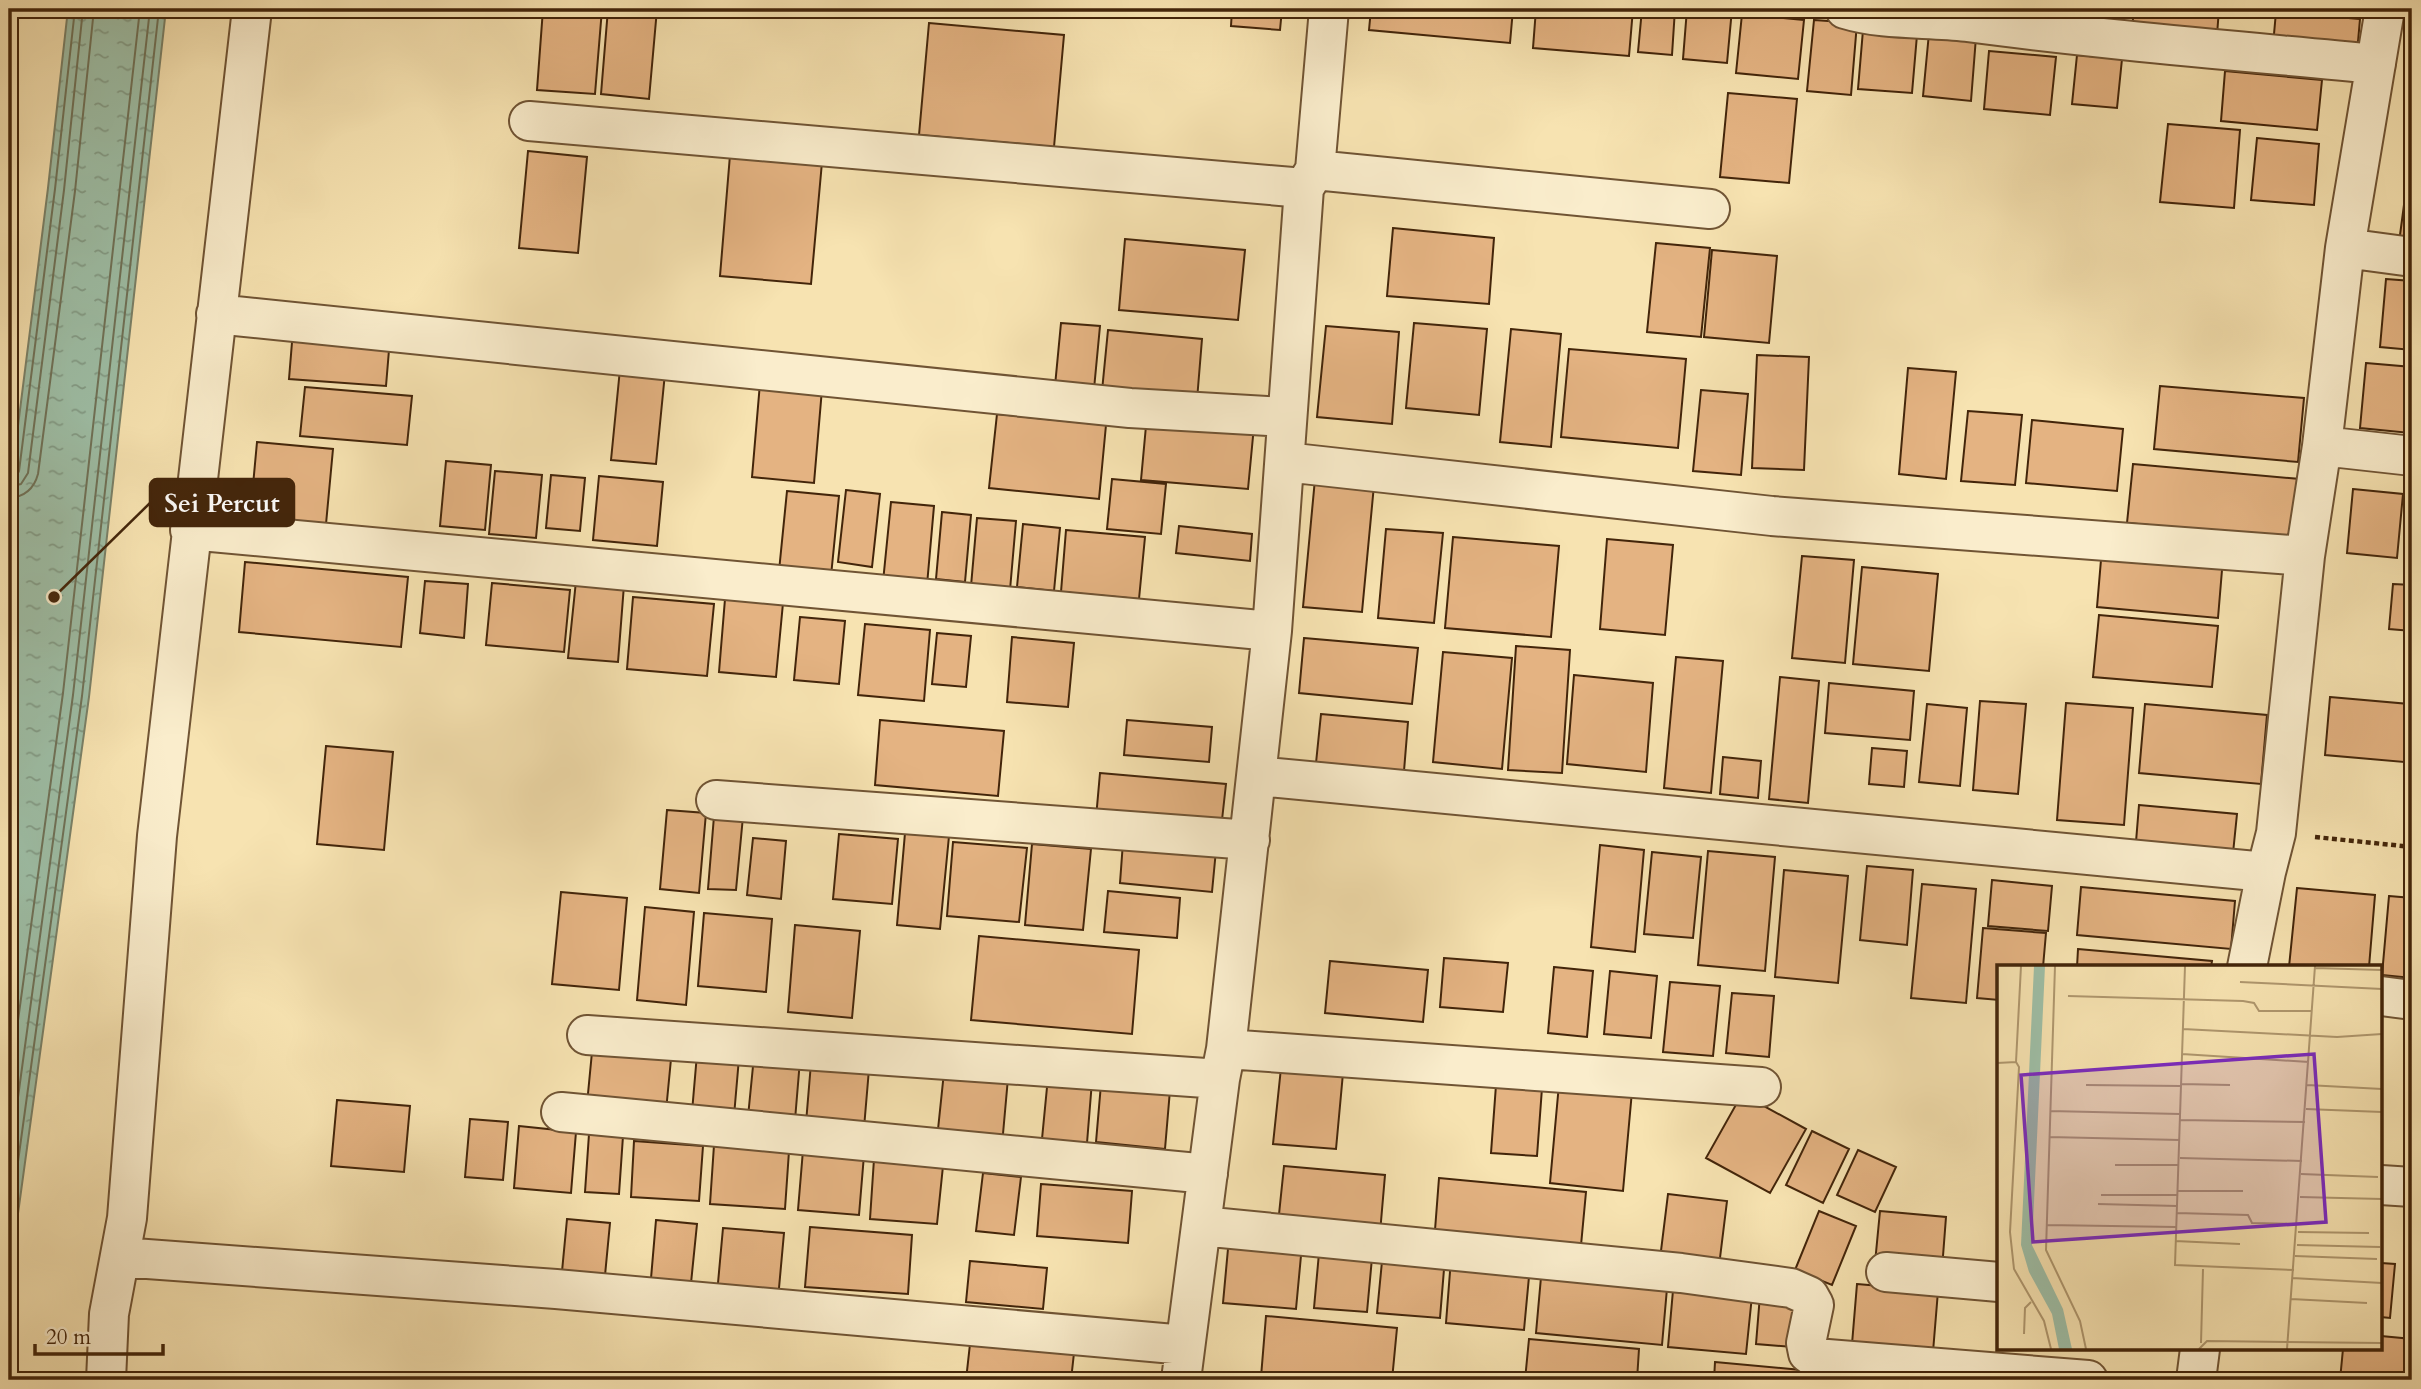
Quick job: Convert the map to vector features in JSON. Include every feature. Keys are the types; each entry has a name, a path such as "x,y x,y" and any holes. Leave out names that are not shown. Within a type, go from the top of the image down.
{"street":[{"path":"106,1380 109,1314 127,1219 157,836 190,530 252,9"},
{"path":"120,1257 570,1290 1183,1363 1223,1064 1257,776 1272,631 1286,417 1329,9"},
{"path":"1846,9 2058,35 2376,64"},
{"path":"2247,965 2276,833 2305,556 2322,446 2345,248 2385,9"},
{"path":"529,121 1710,209"},
{"path":"2345,248 2412,257"},
{"path":"216,314 1130,408 1286,417"},
{"path":"2322,446 2412,456"},
{"path":"1285,462 1772,516 2305,556"},
{"path":"190,530 1272,631"},
{"path":"1257,776 2266,872"},
{"path":"716,800 1250,840"},
{"path":"2382,996 2412,1000"},
{"path":"587,1035 1761,1087"},
{"path":"561,1112 1208,1174"},
{"path":"2382,1185 2412,1187"},
{"path":"1201,1226 1681,1273 1791,1288 1809,1296 1814,1305 1806,1343 1808,1353 1815,1358 2088,1380"},
{"path":"1886,1272 1997,1282"},
{"path":"2196,1380 2200,1350"}],"path":[{"path":"2276,833 2412,847"}],"water":[{"path":"68,9 166,9 89,697 9,1279 9,497"}],"building":[{"path":"543,9 602,9 595,94 537,90"},
{"path":"608,9 657,9 649,99 601,94"},
{"path":"1232,9 1282,9 1280,30 1231,26"},
{"path":"1371,9 1513,9 1510,43 1369,30"},
{"path":"1536,9 1633,9 1629,56 1533,48"},
{"path":"1642,9 1675,9 1672,55 1638,52"},
{"path":"1687,9 1732,9 1727,63 1683,59"},
{"path":"2054,9 2121,9 2119,30 2053,24"},
{"path":"2134,9 2219,9 2217,35 2132,28"},
{"path":"2276,12 2360,19 2357,53 2273,45"},
{"path":"1742,14 1804,20 1798,79 1736,73"},
{"path":"1814,20 1857,23 1851,95 1807,91"},
{"path":"929,23 1064,35 1054,147 919,135"},
{"path":"1863,30 1917,35 1912,93 1858,89"},
{"path":"1929,33 1976,37 1971,101 1923,96"},
{"path":"1989,51 2056,57 2050,115 1984,109"},
{"path":"2077,55 2122,59 2117,108 2072,104"},
{"path":"2225,71 2322,80 2317,130 2221,121"},
{"path":"1728,93 1797,99 1789,183 1720,177"},
{"path":"2168,124 2240,130 2234,208 2160,202"},
{"path":"2257,138 2319,144 2314,205 2251,200"},
{"path":"2412,145 2412,252 2398,250"},
{"path":"528,151 587,157 578,253 519,248"},
{"path":"730,155 822,162 811,284 720,276"},
{"path":"1393,228 1494,238 1489,304 1387,296"},
{"path":"1125,239 1245,250 1238,320 1119,310"},
{"path":"1656,243 1710,248 1701,337 1647,332"},
{"path":"1712,250 1777,256 1769,343 1704,337"},
{"path":"2386,279 2412,281 2412,350 2380,347"},
{"path":"1061,323 1100,326 1094,389 1055,386"},
{"path":"1414,323 1487,329 1479,415 1406,408"},
{"path":"1326,326 1399,332 1392,424 1317,417"},
{"path":"1511,329 1561,334 1551,447 1500,442"},
{"path":"293,330 390,338 386,386 289,379"},
{"path":"1108,330 1202,339 1197,400 1102,391"},
{"path":"1569,349 1686,359 1678,448 1561,437"},
{"path":"1757,355 1809,357 1804,470 1752,468"},
{"path":"2366,363 2412,367 2410,433 2360,428"},
{"path":"1908,368 1956,372 1946,479 1899,474"},
{"path":"620,369 665,373 656,464 611,460"},
{"path":"760,383 822,389 814,483 752,477"},
{"path":"2160,386 2304,398 2298,462 2154,449"},
{"path":"305,387 412,396 407,445 300,436"},
{"path":"1701,390 1748,394 1741,475 1693,471"},
{"path":"1968,411 2022,415 2015,485 1961,481"},
{"path":"997,414 1106,425 1099,499 989,488"},
{"path":"1147,415 1254,426 1248,489 1141,480"},
{"path":"2032,420 2123,429 2117,491 2026,483"},
{"path":"257,442 333,449 326,524 250,518"},
{"path":"446,461 491,465 485,530 440,526"},
{"path":"2133,464 2300,479 2294,538 2127,523"},
{"path":"495,471 542,475 536,538 489,534"},
{"path":"551,475 585,478 580,531 546,528"},
{"path":"599,476 663,482 657,546 593,540"},
{"path":"1112,479 1166,484 1161,534 1107,529"},
{"path":"1315,479 1374,485 1362,612 1303,607"},
{"path":"2353,489 2403,494 2397,558 2347,553"},
{"path":"846,490 880,494 872,567 838,562"},
{"path":"787,491 839,496 831,576 779,571"},
{"path":"891,502 934,506 927,585 883,582"},
{"path":"942,512 971,515 965,582 936,579"},
{"path":"977,518 1016,521 1010,590 971,586"},
{"path":"1023,524 1060,528 1054,591 1017,587"},
{"path":"1179,526 1252,534 1250,561 1176,553"},
{"path":"1386,529 1443,533 1434,623 1378,618"},
{"path":"1066,530 1145,537 1139,599 1061,592"},
{"path":"1453,537 1559,546 1551,637 1445,628"},
{"path":"1607,539 1673,545 1665,635 1600,629"},
{"path":"2102,548 2223,558 2218,618 2097,607"},
{"path":"1802,556 1854,560 1845,663 1792,658"},
{"path":"245,562 408,577 401,647 239,632"},
{"path":"1862,567 1938,574 1929,671 1853,664"},
{"path":"425,581 468,584 464,638 420,633"},
{"path":"576,581 624,585 618,662 568,658"},
{"path":"492,583 570,590 564,652 486,645"},
{"path":"2393,584 2412,585 2412,631 2389,629"},
{"path":"633,597 714,604 707,676 627,669"},
{"path":"725,599 783,603 776,677 719,672"},
{"path":"2099,615 2218,626 2212,687 2093,677"},
{"path":"800,617 845,621 839,684 794,680"},
{"path":"865,624 930,630 924,701 858,695"},
{"path":"937,633 971,636 966,687 932,684"},
{"path":"1012,637 1074,643 1068,707 1007,702"},
{"path":"1304,638 1418,648 1412,704 1299,693"},
{"path":"1516,646 1570,650 1562,773 1508,770"},
{"path":"1443,652 1512,658 1502,769 1433,762"},
{"path":"1676,657 1723,661 1711,793 1664,788"},
{"path":"1574,675 1653,683 1646,772 1567,764"},
{"path":"1780,677 1819,681 1808,803 1769,799"},
{"path":"1829,683 1914,691 1910,740 1825,733"},
{"path":"2330,697 2409,704 2404,762 2325,755"},
{"path":"1980,701 2026,704 2018,794 1973,790"},
{"path":"2066,703 2133,708 2124,825 2057,820"},
{"path":"1927,704 1967,708 1960,786 1919,782"},
{"path":"2145,704 2267,715 2261,784 2139,773"},
{"path":"1321,714 1408,722 1404,771 1316,763"},
{"path":"880,720 1004,731 998,796 875,785"},
{"path":"1127,720 1212,727 1209,762 1124,755"},
{"path":"326,746 393,752 384,850 317,844"},
{"path":"1872,748 1907,751 1904,787 1869,784"},
{"path":"1723,757 1761,761 1758,798 1720,794"},
{"path":"1100,773 1226,784 1221,829 1096,818"},
{"path":"715,804 744,806 736,890 708,889"},
{"path":"2139,805 2237,814 2232,863 2135,854"},
{"path":"667,810 706,813 699,893 660,889"},
{"path":"905,833 949,836 940,929 897,925"},
{"path":"839,834 898,839 892,904 833,899"},
{"path":"753,838 786,841 781,899 747,895"},
{"path":"953,842 1027,848 1019,922 947,916"},
{"path":"1123,842 1216,850 1212,892 1120,883"},
{"path":"1032,844 1091,849 1083,930 1025,925"},
{"path":"1600,845 1644,850 1635,952 1591,947"},
{"path":"1708,851 1775,857 1765,971 1698,965"},
{"path":"1652,852 1701,857 1693,938 1644,934"},
{"path":"1867,866 1913,870 1907,945 1860,940"},
{"path":"1784,870 1848,876 1838,983 1775,977"},
{"path":"1992,880 2052,886 2048,931 1988,926"},
{"path":"1922,884 1976,889 1966,1003 1911,998"},
{"path":"2081,887 2235,901 2231,949 2077,935"},
{"path":"2297,888 2375,895 2369,965 2289,965"},
{"path":"1108,891 1180,898 1177,938 1104,932"},
{"path":"561,892 627,898 619,990 552,984"},
{"path":"2389,896 2412,898 2412,978 2382,975"},
{"path":"645,907 694,912 686,1005 637,1000"},
{"path":"704,913 772,919 766,992 698,986"},
{"path":"795,925 860,931 852,1018 788,1012"},
{"path":"1983,928 2046,933 2043,965 1997,965 1997,1000 1977,998"},
{"path":"979,936 1139,950 1132,1034 971,1020"},
{"path":"2078,949 2212,961 2211,965 2077,965"},
{"path":"1444,958 1508,963 1503,1012 1440,1007"},
{"path":"1330,961 1428,970 1423,1022 1325,1013"},
{"path":"1554,967 1593,971 1587,1037 1548,1033"},
{"path":"1610,971 1657,976 1651,1038 1604,1034"},
{"path":"1670,982 1720,986 1713,1056 1663,1052"},
{"path":"1732,993 1774,996 1769,1057 1726,1053"},
{"path":"592,1052 671,1059 666,1111 587,1104"},
{"path":"697,1054 739,1058 734,1116 692,1112"},
{"path":"754,1056 800,1060 794,1132 747,1127"},
{"path":"811,1063 869,1069 864,1128 806,1123"},
{"path":"1281,1068 1343,1073 1336,1149 1273,1144"},
{"path":"944,1072 1008,1078 1002,1145 937,1139"},
{"path":"1048,1077 1092,1081 1087,1143 1042,1139"},
{"path":"1101,1084 1170,1090 1165,1149 1096,1142"},
{"path":"1559,1084 1632,1091 1623,1191 1550,1183"},
{"path":"1496,1085 1542,1088 1537,1156 1491,1153"},
{"path":"1742,1094 1806,1129 1770,1193 1706,1158"},
{"path":"337,1100 410,1106 404,1172 331,1166"},
{"path":"470,1119 508,1122 503,1180 465,1177"},
{"path":"519,1126 576,1132 571,1193 514,1188"},
{"path":"1812,1131 1849,1149 1823,1203 1786,1185"},
{"path":"589,1134 623,1136 619,1194 585,1192"},
{"path":"634,1141 703,1146 699,1201 631,1197"},
{"path":"714,1145 789,1151 785,1209 710,1204"},
{"path":"803,1150 864,1155 859,1215 798,1210"},
{"path":"1858,1150 1896,1167 1875,1212 1837,1195"},
{"path":"874,1159 943,1166 937,1224 870,1219"},
{"path":"1284,1166 1385,1175 1380,1233 1278,1224"},
{"path":"983,1173 1021,1177 1014,1235 976,1231"},
{"path":"1439,1178 1586,1192 1580,1256 1434,1243"},
{"path":"1041,1184 1132,1191 1128,1243 1037,1236"},
{"path":"1668,1194 1727,1201 1719,1266 1660,1259"},
{"path":"1819,1211 1856,1226 1832,1285 1795,1270"},
{"path":"1880,1211 1946,1217 1942,1269 1875,1263"},
{"path":"567,1219 610,1223 604,1286 561,1282"},
{"path":"656,1220 697,1224 690,1293 650,1290"},
{"path":"810,1227 912,1235 908,1294 805,1287"},
{"path":"723,1228 784,1233 778,1299 717,1294"},
{"path":"1229,1238 1302,1245 1296,1309 1223,1303"},
{"path":"1320,1242 1373,1247 1367,1312 1314,1308"},
{"path":"1383,1251 1445,1257 1440,1318 1377,1313"},
{"path":"1451,1259 1530,1266 1524,1330 1446,1323"},
{"path":"970,1261 1047,1268 1043,1309 966,1302"},
{"path":"2382,1263 2395,1264 2390,1318 2382,1317"},
{"path":"1542,1266 1668,1277 1662,1345 1536,1333"},
{"path":"1674,1279 1753,1286 1746,1354 1668,1347"},
{"path":"1857,1284 1938,1291 1933,1352 1852,1344"},
{"path":"1760,1295 1808,1300 1804,1348 1756,1344"},
{"path":"1266,1316 1397,1328 1392,1380 1300,1380 1261,1377"},
{"path":"971,1335 1075,1344 1071,1380 966,1380"},
{"path":"2382,1336 2412,1339 2412,1380 2340,1380 2343,1350 2382,1350"},
{"path":"1529,1339 1639,1349 1637,1380 1525,1380"},
{"path":"1715,1362 1801,1370 1800,1380 1714,1380"}],"place":[{"name":"Sei Percut","path":"54,597"}]}
